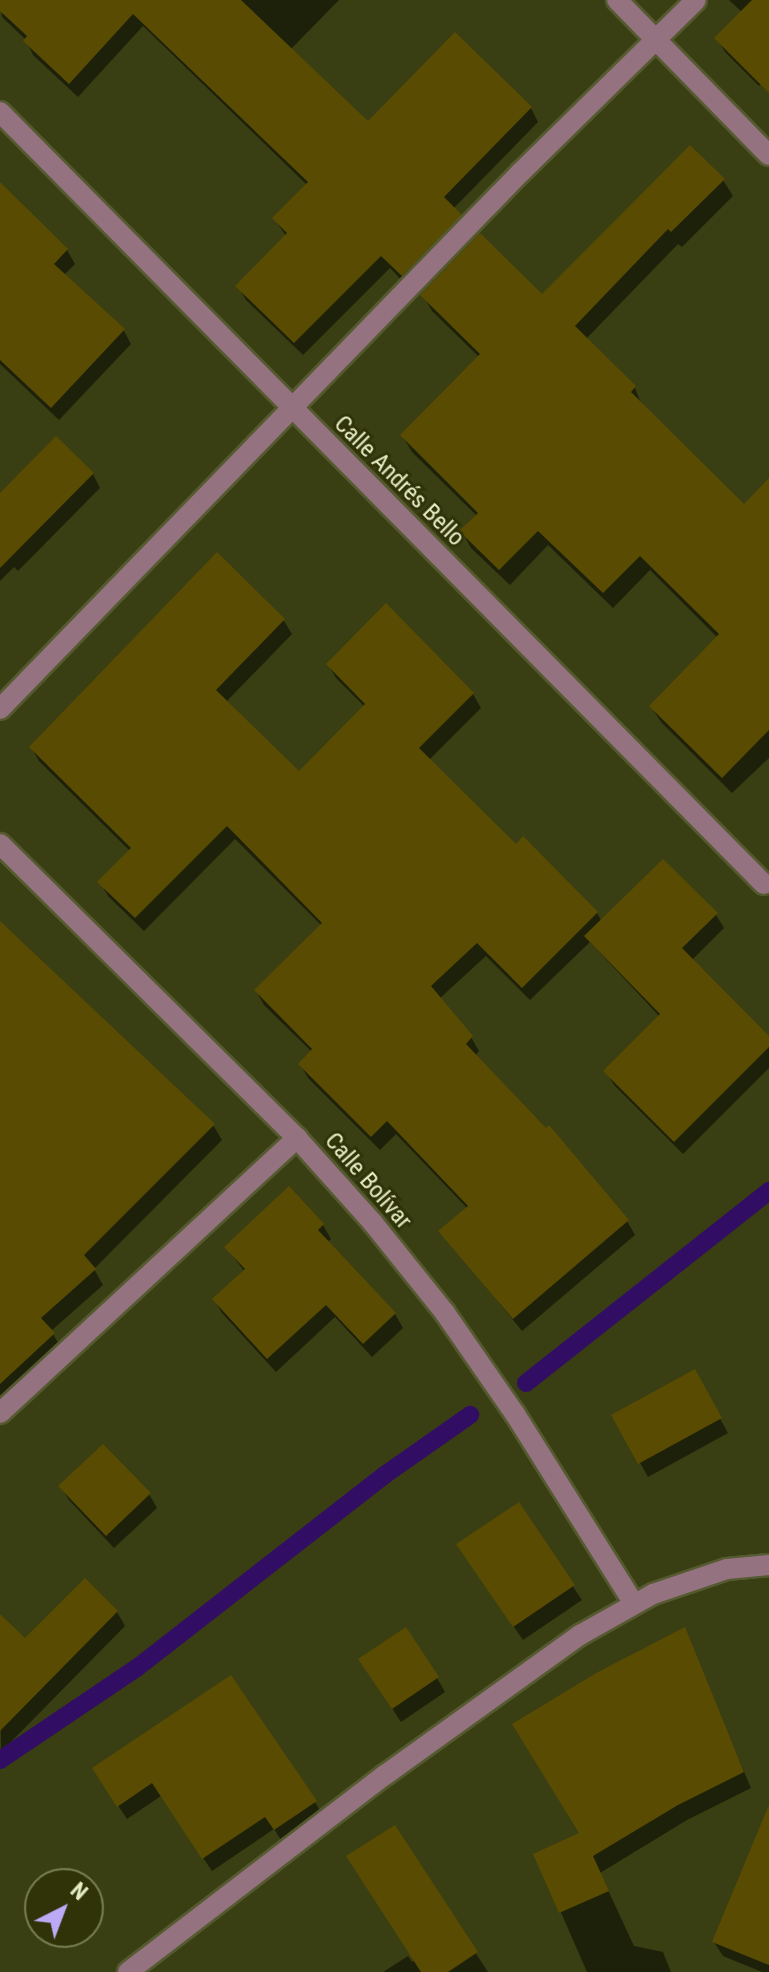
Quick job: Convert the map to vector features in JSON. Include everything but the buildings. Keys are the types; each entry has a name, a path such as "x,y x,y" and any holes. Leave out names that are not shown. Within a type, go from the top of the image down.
{"street":[{"path":"617,0 769,155"},
{"path":"0,709 521,172 696,0"},
{"name":"Calle Andrés Bello","path":"0,112 764,884"},
{"name":"Calle Bolívar","path":"4,856 297,1138 373,1223 445,1313 515,1414 634,1604"},
{"path":"0,1413 297,1138"},
{"path":"128,1972 385,1775 580,1635 653,1594 727,1569 769,1565"}],"waterway":[{"path":"526,1383 769,1191"},
{"path":"0,1760 138,1667 386,1474 470,1415"}]}
